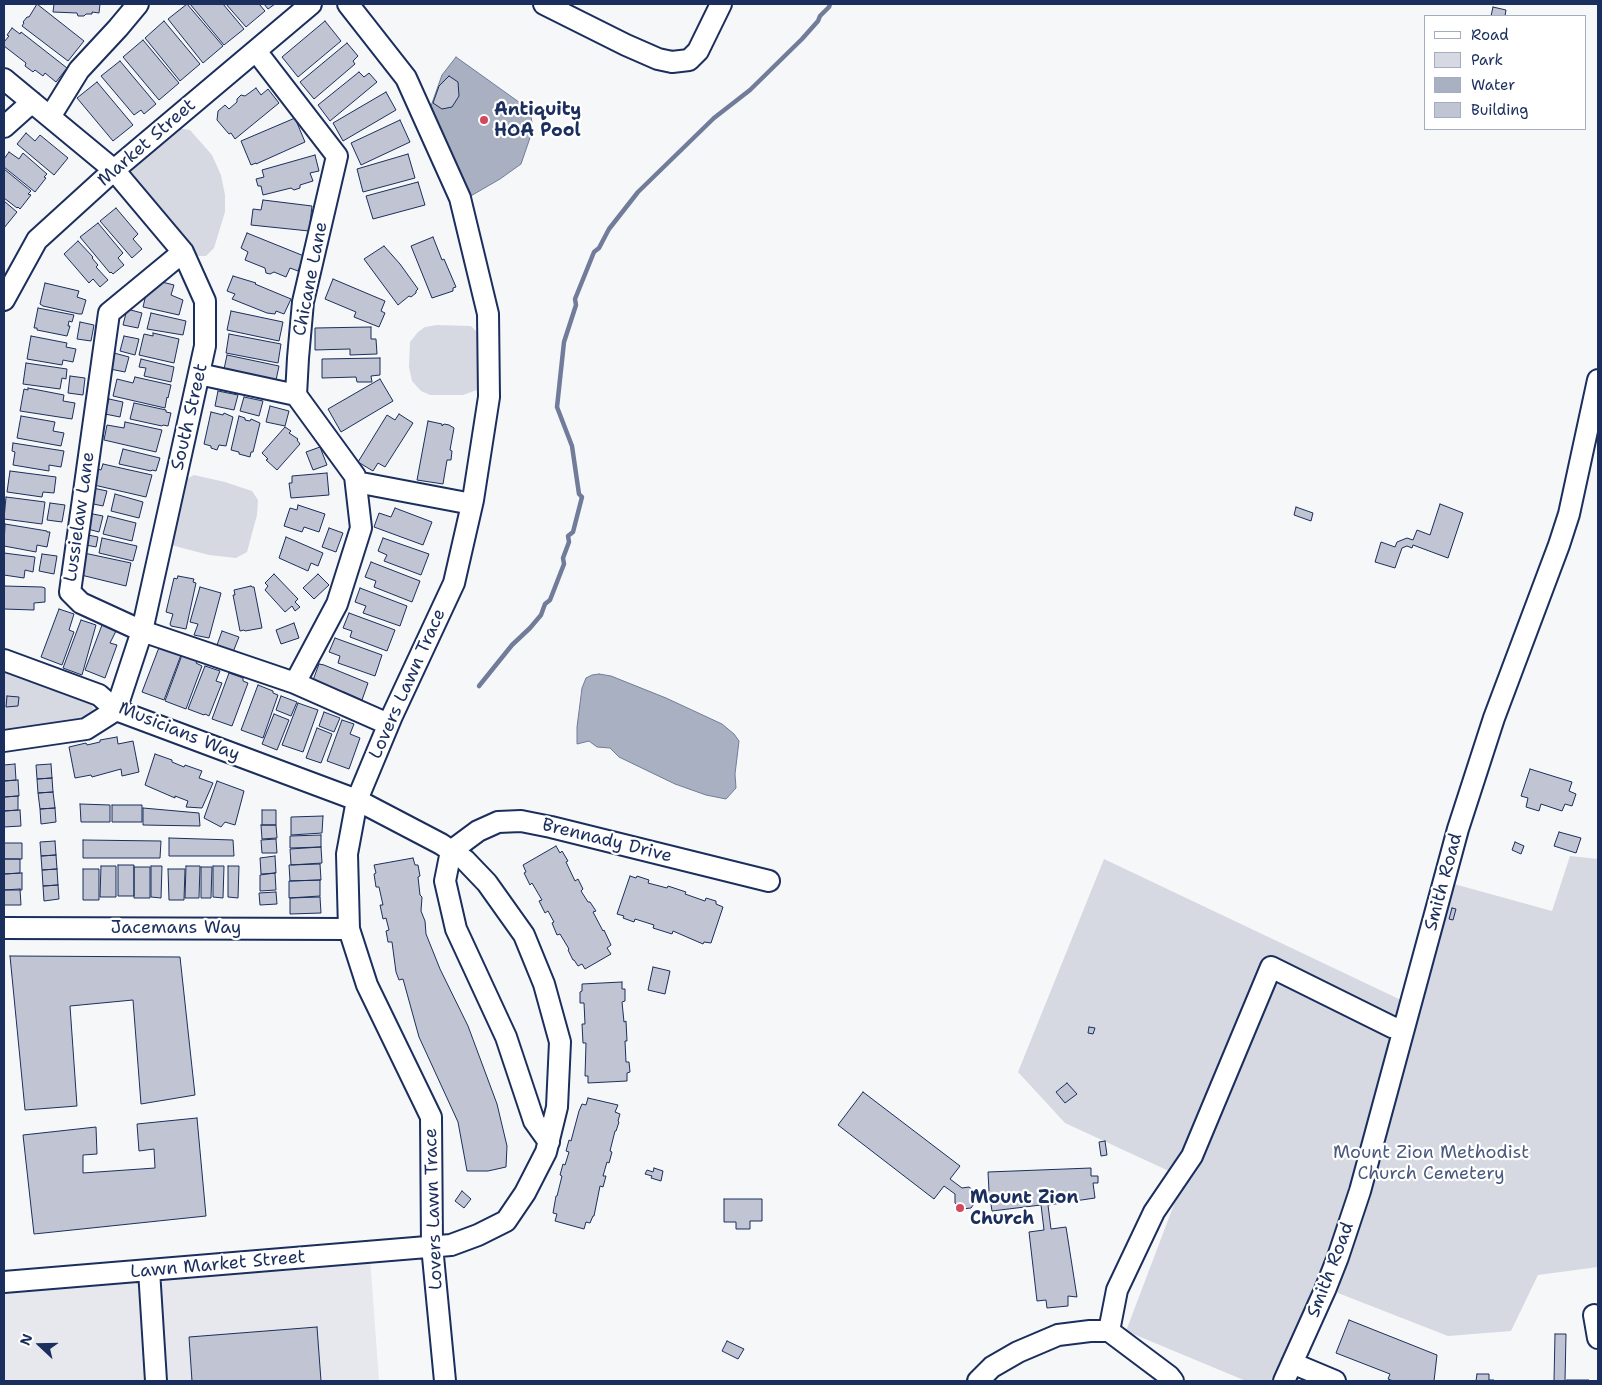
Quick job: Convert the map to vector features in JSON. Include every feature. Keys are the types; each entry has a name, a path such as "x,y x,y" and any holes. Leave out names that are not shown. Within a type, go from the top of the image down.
{"street":[{"path":"50,117 79,70 138,4"},
{"name":"Market Street","path":"4,300 38,240 114,170 311,4"},
{"name":"Lovers Lawn Trace","path":"348,4 406,78 460,198 488,314 489,397 472,504 454,583 388,724 357,800 347,854 349,929 367,985 431,1118 432,1246 445,1381"},
{"path":"544,4 626,45 658,59 672,62 689,60 698,51 721,4"},
{"name":"Chicane Lane","path":"256,51 337,156 304,302 296,395"},
{"name":"South Street","path":"4,79 114,170 183,252 205,301 205,346 199,374 142,631 116,710"},
{"path":"4,127 32,102"},
{"name":"Lussielaw Lane","path":"183,252 109,313 70,592 82,603 142,631 295,683 388,724"},
{"path":"199,374 296,395 355,476 361,528 337,604 295,683"},
{"name":"Smith Road","path":"1288,1372 1325,1290 1360,1191 1458,829 1494,718 1569,514 1598,380"},
{"path":"356,482 472,504"},
{"name":"Musicians Way","path":"4,660 99,695 116,710 357,800 440,844 465,860 487,883 524,935 544,984 560,1042 557,1107 549,1142"},
{"path":"4,741 86,729 116,710"},
{"name":"Brennady Drive","path":"452,851 478,831 498,822 521,821 769,881"},
{"path":"452,851 445,881 456,929 506,1037 534,1122 549,1142"},
{"name":"Jacemans Way","path":"4,928 349,929"},
{"path":"1109,1331 1117,1290 1154,1212 1192,1156 1271,968 1404,1030"},
{"name":"Lawn Market Street","path":"4,1282 451,1245 478,1235 506,1220 525,1193 546,1152 549,1142"},
{"path":"149,1270 156,1381"},
{"path":"1594,1315 1598,1338"},
{"path":"978,1381 992,1367 1018,1352 1058,1335 1090,1330 1109,1331 1173,1381"},
{"path":"1288,1372 1335,1381"}],"shaded area":[{"path":"370,1257 379,1381 4,1381 4,1292"}],"green space":[{"path":"177,128 190,130 212,155 221,175 225,195 225,212 214,248 206,256 198,256 131,171 133,164"},
{"path":"437,325 471,326 478,333 481,383 477,390 463,395 430,395 421,391 412,381 409,367 410,342 425,327"},
{"path":"194,475 252,491 258,500 257,515 247,552 236,558 209,555 171,545 185,480"},
{"path":"4,669 91,703 94,710 91,717 82,721 4,736"},
{"name":"Mount Zion Methodist Church Cemetery","path":"1570,856 1598,859 1598,1267 1538,1275 1511,1331 1448,1336 1320,1286 1277,1381 1246,1381 1126,1331 1184,1178 1065,1123 1018,1072 1104,859 1420,1009 1454,884 1552,911"}],"water":[{"name":"Antiquity HOA Pool","path":"456,57 530,110 533,129 521,164 469,197 431,106 442,75"},
{"path":"599,674 611,676 666,698 722,724 739,741 735,774 736,788 726,799 706,795 675,784 619,757 610,748 597,747 589,741 577,744 577,727 582,688 586,678"}],"building":[{"path":"37,4 84,41 68,61 22,26"},
{"path":"54,4 100,4 99,13 92,12 92,14 78,16 77,13 53,12"},
{"path":"187,4 223,46 203,63 168,19"},
{"path":"190,4 223,4 244,29 224,45"},
{"path":"226,4 259,4 265,11 246,27"},
{"path":"264,4 275,4 268,9"},
{"path":"1493,7 1506,10 1505,15 1491,15"},
{"path":"164,21 200,64 180,81 145,38"},
{"path":"325,21 341,41 298,77 282,57"},
{"path":"12,28 20,34 21,32 67,68 56,82 45,73 43,76 35,70 33,72 25,66 26,63 4,46 4,42 9,36 7,35"},
{"path":"143,40 179,83 159,100 123,57"},
{"path":"347,43 358,56 353,61 355,64 314,99 300,82"},
{"path":"120,61 156,104 144,114 141,110 134,115 101,76"},
{"path":"359,72 364,77 369,73 377,82 330,121 318,105"},
{"path":"449,76 458,82 459,96 452,107 442,109 433,103 439,86"},
{"path":"97,82 133,125 113,141 77,98"},
{"path":"256,88 261,95 268,89 279,103 235,139 217,120 218,111 225,105 229,109 237,102 241,95 245,96"},
{"path":"386,92 396,110 343,141 333,123"},
{"path":"295,118 305,142 251,165 241,141"},
{"path":"400,120 410,142 361,165 351,143"},
{"path":"26,133 35,141 40,135 68,158 54,175 17,144"},
{"path":"9,152 19,159 23,153 47,174 35,192 4,167 4,159"},
{"path":"408,154 415,178 363,192 357,169"},
{"path":"315,155 319,171 310,173 313,181 300,185 300,188 294,190 291,188 263,195 261,186 258,186 256,179 264,177 262,170"},
{"path":"4,169 31,191 28,194 31,195 20,209 4,198"},
{"path":"418,182 425,205 373,219 366,196"},
{"path":"263,200 312,206 309,231 251,225 253,209 261,210"},
{"path":"4,201 17,212 4,228"},
{"path":"116,208 138,234 133,239 142,249 132,258 100,221"},
{"path":"98,223 123,253 118,258 124,265 113,274 110,273 80,237"},
{"path":"247,233 304,256 298,271 290,268 286,277 274,272 270,274 266,273 265,268 245,260 248,252 241,248"},
{"path":"433,237 456,287 453,288 453,291 432,298 411,246"},
{"path":"78,241 93,257 98,265 96,267 108,280 100,287 93,279 89,283 64,254"},
{"path":"384,246 418,289 411,297 409,296 398,305 364,259"},
{"path":"233,276 256,283 291,299 284,314 276,311 275,314 267,313 232,299 235,294 227,291"},
{"path":"333,279 385,301 381,311 385,313 379,327 354,317 356,312 325,299"},
{"path":"158,281 174,285 171,295 183,300 179,315 143,307 147,290 151,286 156,288"},
{"path":"45,283 79,291 77,297 86,300 82,314 40,304"},
{"path":"38,308 74,315 72,322 69,321 68,326 70,326 67,336 34,328"},
{"path":"127,309 142,313 138,328 123,325"},
{"path":"231,311 283,322 279,341 227,330"},
{"path":"151,313 186,321 183,335 147,329"},
{"path":"80,322 94,325 91,341 77,339"},
{"path":"371,327 371,339 376,339 377,354 350,355 350,349 315,350 315,328"},
{"path":"153,333 179,339 174,363 139,355 144,334 153,336"},
{"path":"229,334 281,344 278,363 226,353"},
{"path":"31,336 67,343 66,347 76,349 73,362 63,360 62,365 27,359"},
{"path":"124,336 139,339 135,355 120,351"},
{"path":"114,353 129,357 125,372 110,369"},
{"path":"227,355 279,366 275,385 223,374"},
{"path":"380,358 380,375 371,376 372,382 357,382 356,377 322,378 322,359"},
{"path":"141,359 174,367 171,382 144,376 146,368 139,367"},
{"path":"26,363 67,369 66,379 62,378 60,389 23,384"},
{"path":"70,376 85,378 83,395 68,393"},
{"path":"135,377 171,385 165,408 113,396 117,379 133,383"},
{"path":"380,379 393,401 341,432 328,409"},
{"path":"28,388 64,395 63,401 75,403 72,419 20,411 24,389 28,390"},
{"path":"218,391 238,395 234,410 215,406"},
{"path":"244,397 263,401 259,416 240,411"},
{"path":"109,399 123,402 120,417 105,414"},
{"path":"134,403 166,410 166,412 171,413 168,426 130,419"},
{"path":"270,406 289,411 285,426 266,422"},
{"path":"211,412 223,415 224,413 233,417 226,446 219,445 217,450 204,444"},
{"path":"399,414 413,423 385,467 378,463 373,471 358,462 387,415 395,420"},
{"path":"21,416 55,422 53,431 64,433 61,446 17,438"},
{"path":"239,416 245,418 245,420 250,421 251,419 260,423 250,457 231,450"},
{"path":"428,421 442,424 442,426 444,424 449,425 454,428 450,450 452,451 451,460 447,460 443,484 417,480"},
{"path":"125,422 162,430 156,452 104,440 107,425 124,428"},
{"path":"285,427 291,431 289,433 298,439 300,444 277,470 266,460 268,459 262,453"},
{"path":"13,443 64,451 61,467 49,465 49,471 13,465 15,452 12,451"},
{"path":"320,447 327,465 313,470 306,452"},
{"path":"123,449 160,458 156,471 119,464"},
{"path":"103,464 152,475 146,497 94,485 98,469 101,470"},
{"path":"10,471 56,477 54,493 43,492 42,497 7,492"},
{"path":"327,473 329,495 291,498 289,483 292,483 292,476"},
{"path":"93,488 107,491 103,506 89,503"},
{"path":"115,494 143,502 139,518 111,511"},
{"path":"6,497 45,502 42,524 4,519"},
{"path":"50,503 65,505 62,522 47,520"},
{"path":"1440,504 1463,513 1448,558 1413,545 1412,548 1407,546 1402,548 1395,568 1375,562 1381,542 1395,547 1397,542 1407,538 1413,540 1417,530 1430,535"},
{"path":"298,505 325,514 319,532 304,527 302,532 284,526 290,508 297,510"},
{"path":"1296,507 1313,513 1311,521 1294,515"},
{"path":"395,508 432,522 423,545 374,527 379,513 391,517"},
{"path":"88,513 103,516 99,532 84,528"},
{"path":"108,516 136,523 132,541 103,534"},
{"path":"5,524 50,532 47,547 37,545 36,552 4,546"},
{"path":"329,528 343,533 336,552 322,547"},
{"path":"83,534 98,537 96,547 81,544"},
{"path":"286,537 323,553 318,566 311,563 308,571 279,558"},
{"path":"102,538 137,546 133,561 99,553"},
{"path":"383,538 429,554 421,575 384,561 387,555 378,551"},
{"path":"4,553 35,557 33,572 25,570 24,578 4,575"},
{"path":"84,553 131,563 126,586 81,575"},
{"path":"42,554 57,556 54,574 39,571"},
{"path":"371,562 420,581 412,602 374,587 376,581 365,577"},
{"path":"274,574 298,599 295,602 300,607 295,611 292,606 285,612 265,590 268,586 265,583"},
{"path":"318,574 329,585 314,599 303,588"},
{"path":"178,576 194,579 193,582 196,583 186,629 171,626 173,614 166,612 174,578 177,579"},
{"path":"4,586 45,588 45,602 34,603 34,610 4,609"},
{"path":"200,587 221,593 209,638 194,635 198,624 190,622"},
{"path":"254,587 262,628 240,631 233,595 235,595 234,590"},
{"path":"360,588 407,606 400,626 363,613 366,606 355,602"},
{"path":"59,609 74,614 69,630 74,632 62,665 41,657"},
{"path":"349,613 395,630 387,651 350,637 352,631 343,628"},
{"path":"81,620 96,625 82,675 63,668"},
{"path":"294,623 299,638 281,644 276,630"},
{"path":"102,625 116,631 110,643 117,645 105,678 85,670"},
{"path":"222,631 239,637 233,652 217,645"},
{"path":"335,638 382,655 375,676 338,663 340,656 329,652"},
{"path":"161,646 181,655 164,700 142,692"},
{"path":"182,655 197,661 196,663 202,666 186,709 165,701"},
{"path":"319,664 368,683 362,700 344,692 333,691 312,683"},
{"path":"205,666 220,671 216,681 222,683 209,716 188,709"},
{"path":"229,673 243,678 243,681 248,683 232,726 212,719"},
{"path":"258,685 278,695 263,738 241,730"},
{"path":"7,696 19,697 18,706 6,707"},
{"path":"281,696 297,702 291,716 276,710"},
{"path":"298,703 318,710 303,752 282,745"},
{"path":"324,712 340,718 334,732 319,726"},
{"path":"274,714 289,720 277,750 262,744"},
{"path":"342,720 354,724 350,734 360,738 349,769 327,761"},
{"path":"317,728 332,734 321,763 306,758"},
{"path":"117,737 118,744 133,741 139,772 122,776 121,769 92,777 91,775 75,778 69,747 86,743 87,745"},
{"path":"155,754 184,767 185,765 202,771 199,778 213,783 202,808 186,807 188,801 175,796 175,798 145,785"},
{"path":"15,764 16,780 4,781 4,765"},
{"path":"51,764 52,778 37,779 36,765"},
{"path":"1530,769 1572,782 1569,791 1576,794 1572,806 1565,804 1562,811 1541,804 1539,811 1526,807 1528,798 1521,796"},
{"path":"52,778 53,792 38,793 37,779"},
{"path":"18,780 19,796 4,797 4,781"},
{"path":"217,781 244,791 235,825 225,822 221,827 204,818"},
{"path":"53,792 55,808 40,809 38,793"},
{"path":"18,796 18,810 4,811 4,797"},
{"path":"80,804 110,805 110,822 81,822"},
{"path":"112,805 142,805 142,822 112,822"},
{"path":"55,808 56,822 41,824 40,809"},
{"path":"143,808 199,813 200,826 143,825"},
{"path":"20,810 21,826 4,827 4,811"},
{"path":"262,810 276,810 276,825 262,825"},
{"path":"323,816 322,833 291,835 291,817"},
{"path":"261,825 276,825 277,838 262,839"},
{"path":"1559,832 1581,838 1576,853 1554,846"},
{"path":"321,835 321,847 290,848 290,836"},
{"path":"169,838 233,840 234,856 169,856"},
{"path":"276,839 277,853 262,853 261,840"},
{"path":"83,840 161,841 160,858 83,858"},
{"path":"55,841 56,855 41,856 40,842"},
{"path":"1515,842 1524,846 1521,854 1512,850"},
{"path":"4,843 22,843 22,859 4,859"},
{"path":"556,846 560,853 562,851 568,861 566,862 575,881 578,879 583,889 581,891 596,911 593,912 611,945 607,948 611,954 585,969 582,964 578,966 573,960 560,934 557,935 552,923 554,922 548,911 545,913 539,901 542,900 532,883 530,885 524,873 526,872 523,865"},
{"path":"321,847 322,863 291,865 290,849"},
{"path":"56,855 57,869 42,870 41,856"},
{"path":"275,856 276,873 261,874 260,858"},
{"path":"413,858 415,865 418,865 420,876 418,877 420,895 422,897 421,911 425,921 426,934 440,969 468,1026 497,1104 507,1146 506,1167 488,1171 467,1171 458,1122 419,1037 403,979 399,980 396,972 392,942 388,942 386,931 389,930 386,918 383,919 380,905 383,905 379,887 376,887 374,865"},
{"path":"4,859 20,859 20,873 4,874"},
{"path":"320,864 321,880 290,881 289,865"},
{"path":"118,865 134,865 134,896 118,896"},
{"path":"101,866 116,866 116,897 100,897"},
{"path":"151,866 162,866 161,898 151,897"},
{"path":"186,866 200,866 199,898 185,898"},
{"path":"213,866 224,866 223,898 213,897"},
{"path":"228,866 239,866 238,898 228,897"},
{"path":"134,867 150,867 150,898 134,898"},
{"path":"201,867 212,867 211,898 201,898"},
{"path":"57,869 58,885 43,886 42,870"},
{"path":"83,869 99,869 99,900 83,900"},
{"path":"168,869 185,869 184,900 169,900"},
{"path":"22,873 22,890 4,890 4,874"},
{"path":"275,873 276,890 260,891 260,875"},
{"path":"630,876 636,878 637,876 649,880 648,883 667,888 668,886 686,892 685,894 705,901 706,898 716,901 716,904 723,907 711,943 704,942 703,944 673,931 672,934 653,928 654,925 635,919 634,922 617,914"},
{"path":"320,880 320,896 289,898 289,881"},
{"path":"58,885 59,899 44,901 43,886"},
{"path":"20,889 21,905 4,905 4,890"},
{"path":"276,892 277,904 260,905 259,893"},
{"path":"320,897 321,913 290,914 290,898"},
{"path":"1452,908 1456,909 1453,920 1449,919"},
{"path":"10,956 180,957 195,1095 141,1104 133,1000 70,1006 77,1106 25,1110"},
{"path":"653,967 670,971 665,994 648,990"},
{"path":"622,982 622,989 625,989 625,1001 622,1002 624,1022 626,1021 626,1062 629,1062 630,1072 627,1073 627,1081 588,1083 588,1076 585,1076 586,1043 583,1043 582,1024 585,1024 584,1003 580,1003 582,984"},
{"path":"1089,1027 1095,1028 1093,1034 1088,1033"},
{"path":"1067,1083 1077,1094 1065,1103 1056,1092"},
{"path":"863,1092 960,1166 950,1179 962,1188 969,1187 974,1191 989,1191 988,1172 1091,1168 1091,1176 1098,1176 1098,1183 1093,1183 1095,1198 1048,1205 1051,1229 1066,1227 1077,1297 1068,1296 1068,1306 1047,1308 1046,1300 1037,1301 1029,1232 1044,1230 1041,1205 992,1211 990,1198 976,1201 971,1208 962,1209 955,1203 955,1194 944,1186 934,1199 838,1125"},
{"path":"588,1098 618,1105 615,1112 620,1114 610,1151 612,1152 609,1163 607,1162 603,1176 606,1176 603,1187 600,1186 594,1216 590,1223 586,1222 584,1229 555,1221 557,1214 553,1213 562,1176 560,1175 569,1152 566,1151 569,1140 571,1141 582,1104 586,1105"},
{"path":"197,1118 206,1216 34,1234 23,1135 96,1127 97,1154 83,1155 83,1173 155,1168 154,1149 139,1151 137,1124"},
{"path":"1105,1141 1107,1155 1101,1156 1099,1142"},
{"path":"654,1168 663,1171 661,1181 645,1174 647,1170 653,1172"},
{"path":"462,1191 471,1199 464,1208 455,1201"},
{"path":"724,1199 762,1199 762,1221 750,1221 750,1229 736,1229 736,1222 724,1222"},
{"path":"1349,1320 1437,1355 1434,1381 1393,1381 1388,1379 1390,1374 1336,1353"},
{"path":"317,1327 321,1381 192,1381 189,1337"},
{"path":"1555,1334 1566,1334 1565,1381 1554,1381"},
{"path":"727,1341 744,1349 738,1359 722,1351"},
{"path":"1477,1374 1489,1374 1489,1380 1494,1381 1476,1381"},
{"path":"1589,1380 1589,1381 1567,1381"}],"waterway":[{"path":"479,686 512,645 541,615 545,604 550,600 564,564 563,558 569,542 568,536 573,532 582,497 579,494 572,446 557,407 564,342 576,305 575,299 594,252 599,248 609,229 638,192 714,118 750,90 802,39 830,4"}],"place":[{"name":"Antiquity HOA Pool","path":"484,120"},
{"name":"Mount Zion Church","path":"960,1208"}]}
